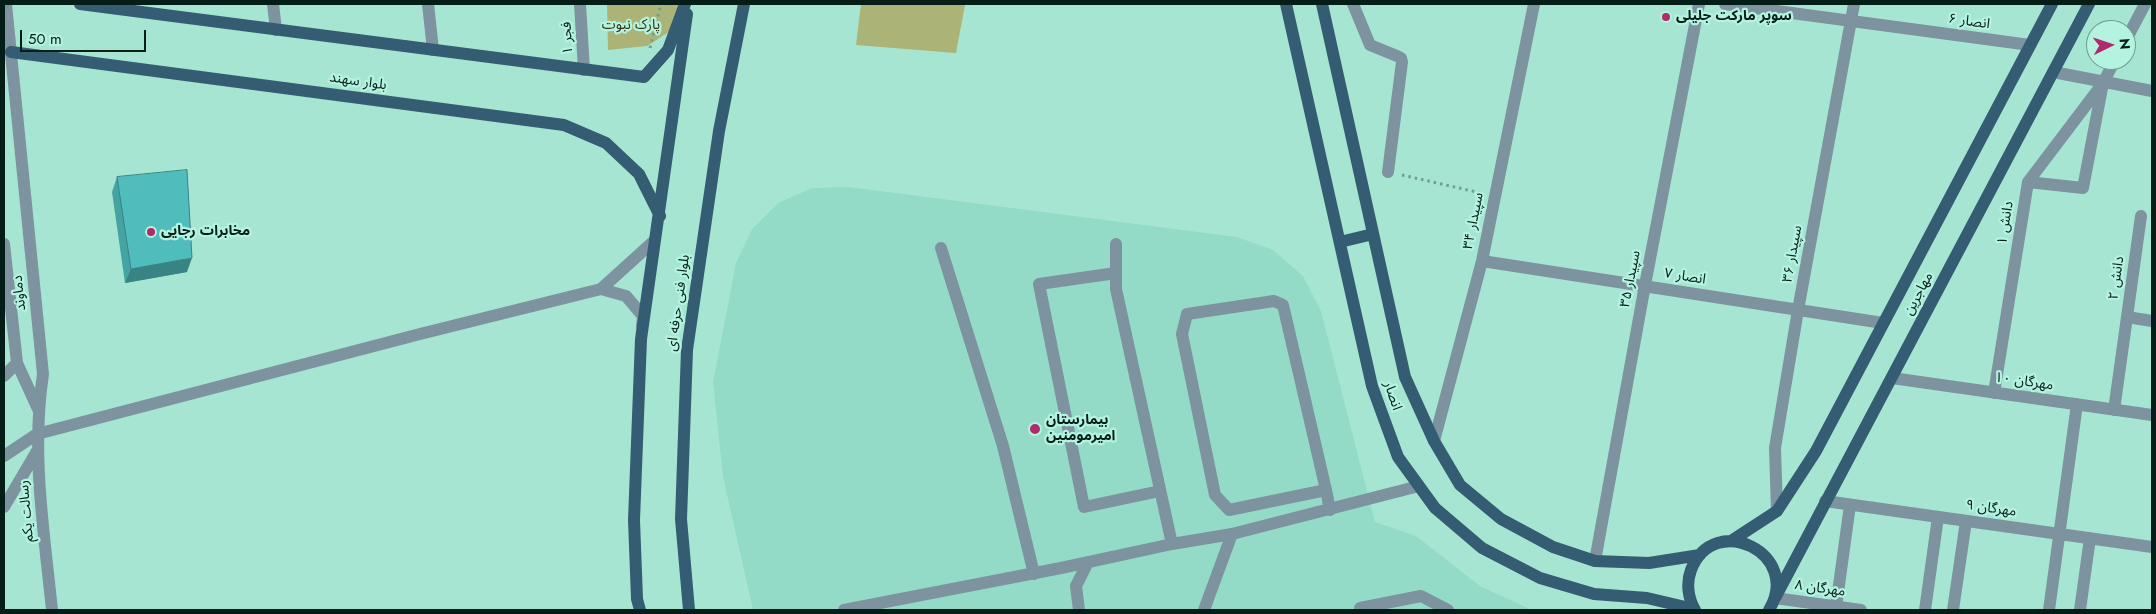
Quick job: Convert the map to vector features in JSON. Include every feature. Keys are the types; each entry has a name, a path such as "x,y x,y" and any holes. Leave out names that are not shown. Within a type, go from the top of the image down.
{"main road":[{"path":"80,4 122,7 276,30 644,77 668,50 687,4"},
{"path":"640,610 634,520 641,339 654,242 660,216 687,4"},
{"name":"بلوار فنی حرفه ای","path":"689,610 681,520 687,350 719,131 744,4"},
{"name":"انصار","path":"1286,4 1372,386 1398,457 1435,508 1482,548 1540,578 1594,594 1647,598 1695,610"},
{"name":"انصار","path":"1322,4 1405,376 1434,442 1460,484 1501,520 1553,546 1595,561 1649,563 1700,555 1709,547 1731,541"},
{"name":"مهاجرین","path":"1731,541 1776,511 1816,451 2052,4"},
{"name":"مهاجرین","path":"1769,610 1825,501 2090,4"},
{"name":"بلوار سهند","path":"11,52 564,125 606,143 639,174 660,216"},
{"path":"1340,242 1373,234"},
{"path":"1731,541 1754,546 1770,563 1777,585 1775,598"},
{"path":"1695,610 1689,598 1689,575 1700,555"}],"street":[{"name":"دماوند","path":"6,4 43,374 38,409"},
{"path":"273,4 276,30"},
{"path":"428,4 433,50"},
{"name":"فجر ۱","path":"580,4 584,70"},
{"path":"1353,4 1370,45 1401,58 1402,62 1388,172"},
{"name":"سپیدار ۳۴","path":"1434,442 1482,261 1534,4"},
{"name":"سپیدار ۳۵","path":"1595,561 1699,4"},
{"name":"انصار ۶","path":"1725,4 2030,45"},
{"name":"سپیدار ۳۶","path":"1776,511 1775,448 1798,310 1854,4"},
{"path":"2136,21 2145,4"},
{"path":"2028,182 2083,188 2103,83 2110,70"},
{"path":"2053,72 2152,91"},
{"name":"دانش ۱","path":"1994,393 2028,182 2103,83"},
{"name":"دانش ۲","path":"2141,216 2127,317 2152,321"},
{"path":"4,456 37,434 601,289 654,242"},
{"name":"دماوند","path":"4,244 17,363 38,409"},
{"path":"1116,244 1116,289 1172,544"},
{"path":"941,248 1003,446 1034,574"},
{"name":"انصار ۷","path":"1482,261 1883,323"},
{"path":"1116,273 1038,284 1084,507 1160,491"},
{"path":"601,289 626,296 643,316 641,339"},
{"path":"1326,490 1229,510 1215,495 1182,334 1187,314 1274,301 1284,305 1326,490 1330,510"},
{"path":"2114,410 2127,317"},
{"path":"4,376 17,363"},
{"name":"مهرگان ۱۰","path":"1892,378 2152,415"},
{"path":"2049,610 2077,404"},
{"name":"رسالت یکم","path":"38,409 37,452 52,610"},
{"path":"4,507 37,452"},
{"path":"844,610 901,605 1088,562 1172,544 1232,534 1419,486"},
{"name":"مهرگان ۹","path":"1825,501 2152,547"},
{"path":"1836,607 1850,504"},
{"path":"1925,610 1938,517"},
{"path":"1953,610 1966,521"},
{"path":"1204,610 1232,534"},
{"path":"2080,610 2090,538"},
{"path":"1080,610 1076,586 1088,562"},
{"path":"1360,608 1421,596 1448,610"},
{"name":"مهرگان ۸","path":"1775,598 1862,610"}],"path":[{"path":"649,52 661,4"},
{"path":"1388,172 1494,196"}],"shaded area":[{"name":"بیمارستان امیرمومنین","path":"849,187 1237,237 1273,250 1303,276 1321,311 1375,522 1416,536 1480,586 1532,610 753,610 723,477 713,382 736,263 752,229 778,203 812,188"}],"green space":[{"name":"پارک نبوت","path":"607,4 690,4 686,21 647,46 608,50"},
{"path":"861,4 965,5 956,53 856,45"}],"building":[{"name":"مخابرات رجایی","path":"187,170 192,258 131,269 117,177"}],"place":[{"name":"سوپر مارکت جلیلی","path":"1666,17"},
{"name":"مخابرات رجایی","path":"151,232"},
{"name":"بیمارستان امیرمومنین","path":"1035,429"}]}
